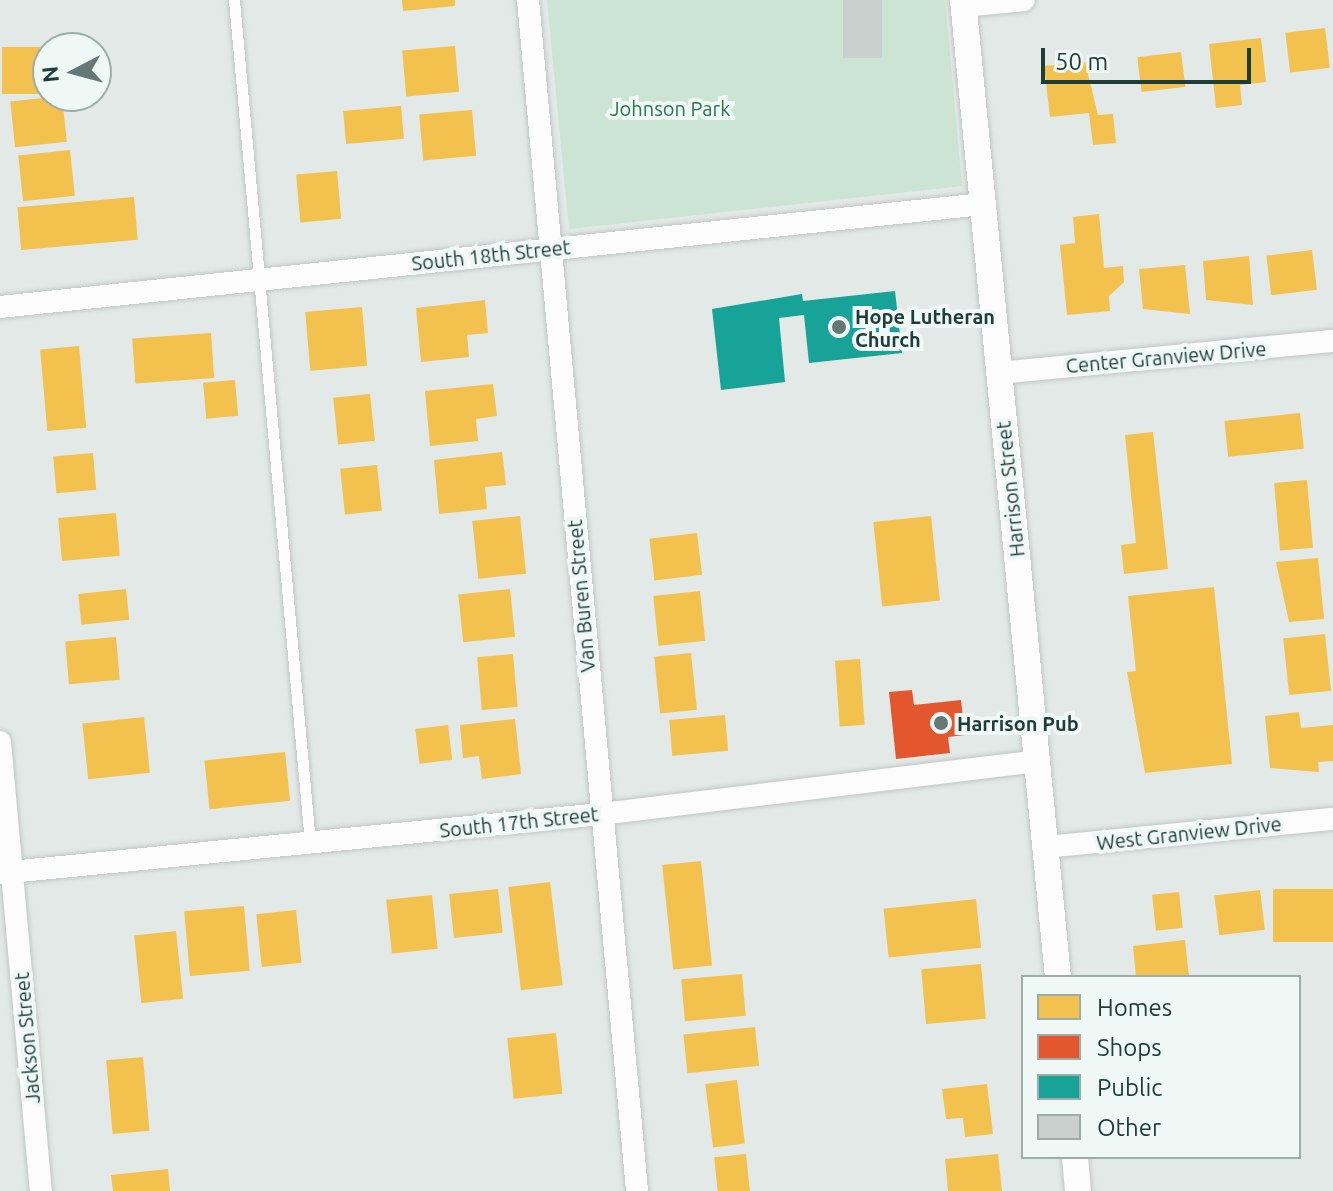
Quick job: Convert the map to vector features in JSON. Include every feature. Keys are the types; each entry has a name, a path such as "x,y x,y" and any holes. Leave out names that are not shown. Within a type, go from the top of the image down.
{"street":[{"name":"Van Buren Street","path":"528,0 637,1191"},
{"path":"964,3 1024,0"},
{"name":"Harrison Street","path":"964,3 1058,975"},
{"name":"South 18th Street","path":"0,307 983,204"},
{"name":"Center Granview Drive","path":"999,373 1333,341"},
{"name":"Jackson Street","path":"0,742 6,873 41,1191"},
{"name":"South 17th Street","path":"6,873 601,814 1037,761"},
{"name":"West Granview Drive","path":"1045,847 1333,819"},
{"path":"1075,1159 1078,1191"}],"lane":[{"path":"234,0 310,843"}],"green space":[{"name":"Johnson Park","path":"547,0 945,0 962,186 569,229"}],"building: Homes":[{"path":"402,0 455,0 455,6 403,11"},
{"path":"1325,28 1330,68 1290,73 1285,33"},
{"path":"1261,38 1266,82 1240,85 1242,105 1216,108 1209,44"},
{"path":"455,46 459,92 406,96 402,51"},
{"path":"2,47 32,47 32,94 2,94"},
{"path":"1181,52 1185,87 1142,92 1137,57"},
{"path":"1085,62 1098,115 1113,114 1116,143 1093,145 1089,113 1050,117 1044,66"},
{"path":"32,99 32,112 64,112 67,142 15,147 10,101"},
{"path":"401,106 404,139 346,144 343,111"},
{"path":"472,110 476,156 423,160 419,115"},
{"path":"70,150 75,196 23,201 18,155"},
{"path":"337,171 341,219 300,222 296,175"},
{"path":"134,197 138,240 21,250 17,207"},
{"path":"1099,214 1104,268 1123,266 1124,282 1109,296 1110,311 1067,315 1060,245 1075,243 1073,217"},
{"path":"1312,250 1317,290 1271,295 1266,256"},
{"path":"1249,256 1253,305 1206,300 1203,261"},
{"path":"1185,265 1190,314 1143,309 1139,269"},
{"path":"485,300 488,333 467,335 469,357 421,362 416,308"},
{"path":"362,307 367,366 310,371 305,312"},
{"path":"211,333 214,378 135,383 132,339"},
{"path":"79,346 86,428 47,431 40,349"},
{"path":"235,380 238,416 206,419 203,383"},
{"path":"493,384 497,416 476,419 478,441 430,446 425,391"},
{"path":"370,394 375,441 338,445 333,398"},
{"path":"1300,413 1304,449 1228,457 1224,421"},
{"path":"1153,432 1168,569 1124,574 1121,545 1136,543 1125,435"},
{"path":"502,452 506,485 485,487 487,509 439,514 434,460"},
{"path":"93,453 96,490 56,493 53,456"},
{"path":"377,465 382,511 345,515 340,469"},
{"path":"1307,480 1313,548 1280,551 1274,483"},
{"path":"116,513 120,556 62,561 58,518"},
{"path":"520,516 526,574 478,579 472,521"},
{"path":"931,516 940,601 882,607 873,522"},
{"path":"697,533 702,575 654,581 649,539"},
{"path":"1318,558 1324,619 1289,622 1276,562"},
{"path":"1214,587 1232,764 1145,773 1127,672 1136,671 1128,596"},
{"path":"126,589 129,620 82,625 78,594"},
{"path":"510,589 515,637 463,642 458,594"},
{"path":"700,591 705,641 658,646 653,596"},
{"path":"1325,634 1331,691 1289,695 1283,638"},
{"path":"116,637 120,680 69,684 65,641"},
{"path":"691,653 697,710 660,714 654,657"},
{"path":"513,654 518,707 482,710 477,657"},
{"path":"860,659 865,725 840,727 835,661"},
{"path":"1299,712 1301,728 1333,725 1333,761 1318,762 1319,772 1270,768 1265,716"},
{"path":"725,715 728,751 672,756 669,720"},
{"path":"144,717 150,773 88,779 82,723"},
{"path":"515,719 521,774 482,779 479,756 463,758 460,725"},
{"path":"448,725 452,760 420,764 415,729"},
{"path":"285,752 290,801 210,809 204,760"},
{"path":"701,861 712,965 673,970 662,865"},
{"path":"550,882 563,985 521,990 508,887"},
{"path":"498,889 503,933 454,938 449,894"},
{"path":"1273,889 1333,889 1333,942 1273,942"},
{"path":"1260,890 1265,930 1219,935 1214,896"},
{"path":"1179,892 1183,928 1156,931 1152,895"},
{"path":"432,895 438,949 392,954 386,900"},
{"path":"976,899 981,948 889,957 884,909"},
{"path":"244,906 250,971 190,976 184,911"},
{"path":"296,910 302,963 262,967 256,914"},
{"path":"176,931 183,999 141,1003 134,935"},
{"path":"1185,940 1189,975 1136,975 1133,946"},
{"path":"981,964 986,1019 926,1024 921,969"},
{"path":"742,974 746,1016 685,1021 681,979"},
{"path":"755,1027 759,1066 687,1073 683,1035"},
{"path":"556,1033 562,1094 514,1099 507,1038"},
{"path":"143,1057 149,1131 113,1134 106,1060"},
{"path":"737,1080 745,1144 713,1147 705,1084"},
{"path":"987,1084 993,1134 965,1137 963,1118 946,1119 942,1089"},
{"path":"746,1154 750,1191 718,1191 714,1157"},
{"path":"998,1154 1002,1191 948,1191 945,1159"},
{"path":"168,1169 170,1191 113,1191 111,1175"}],"building: Shops":[{"path":"912,690 914,705 961,700 965,735 948,737 950,753 896,759 889,692"}],"building: Public":[{"path":"895,291 902,353 809,363 804,315 779,318 785,382 721,390 712,309 802,294 803,301"}],"building: Other":[{"path":"843,0 882,0 882,58 843,58"}],"place":[{"name":"Hope Lutheran Church","path":"839,327"},
{"name":"Harrison Pub","path":"941,723"}]}
